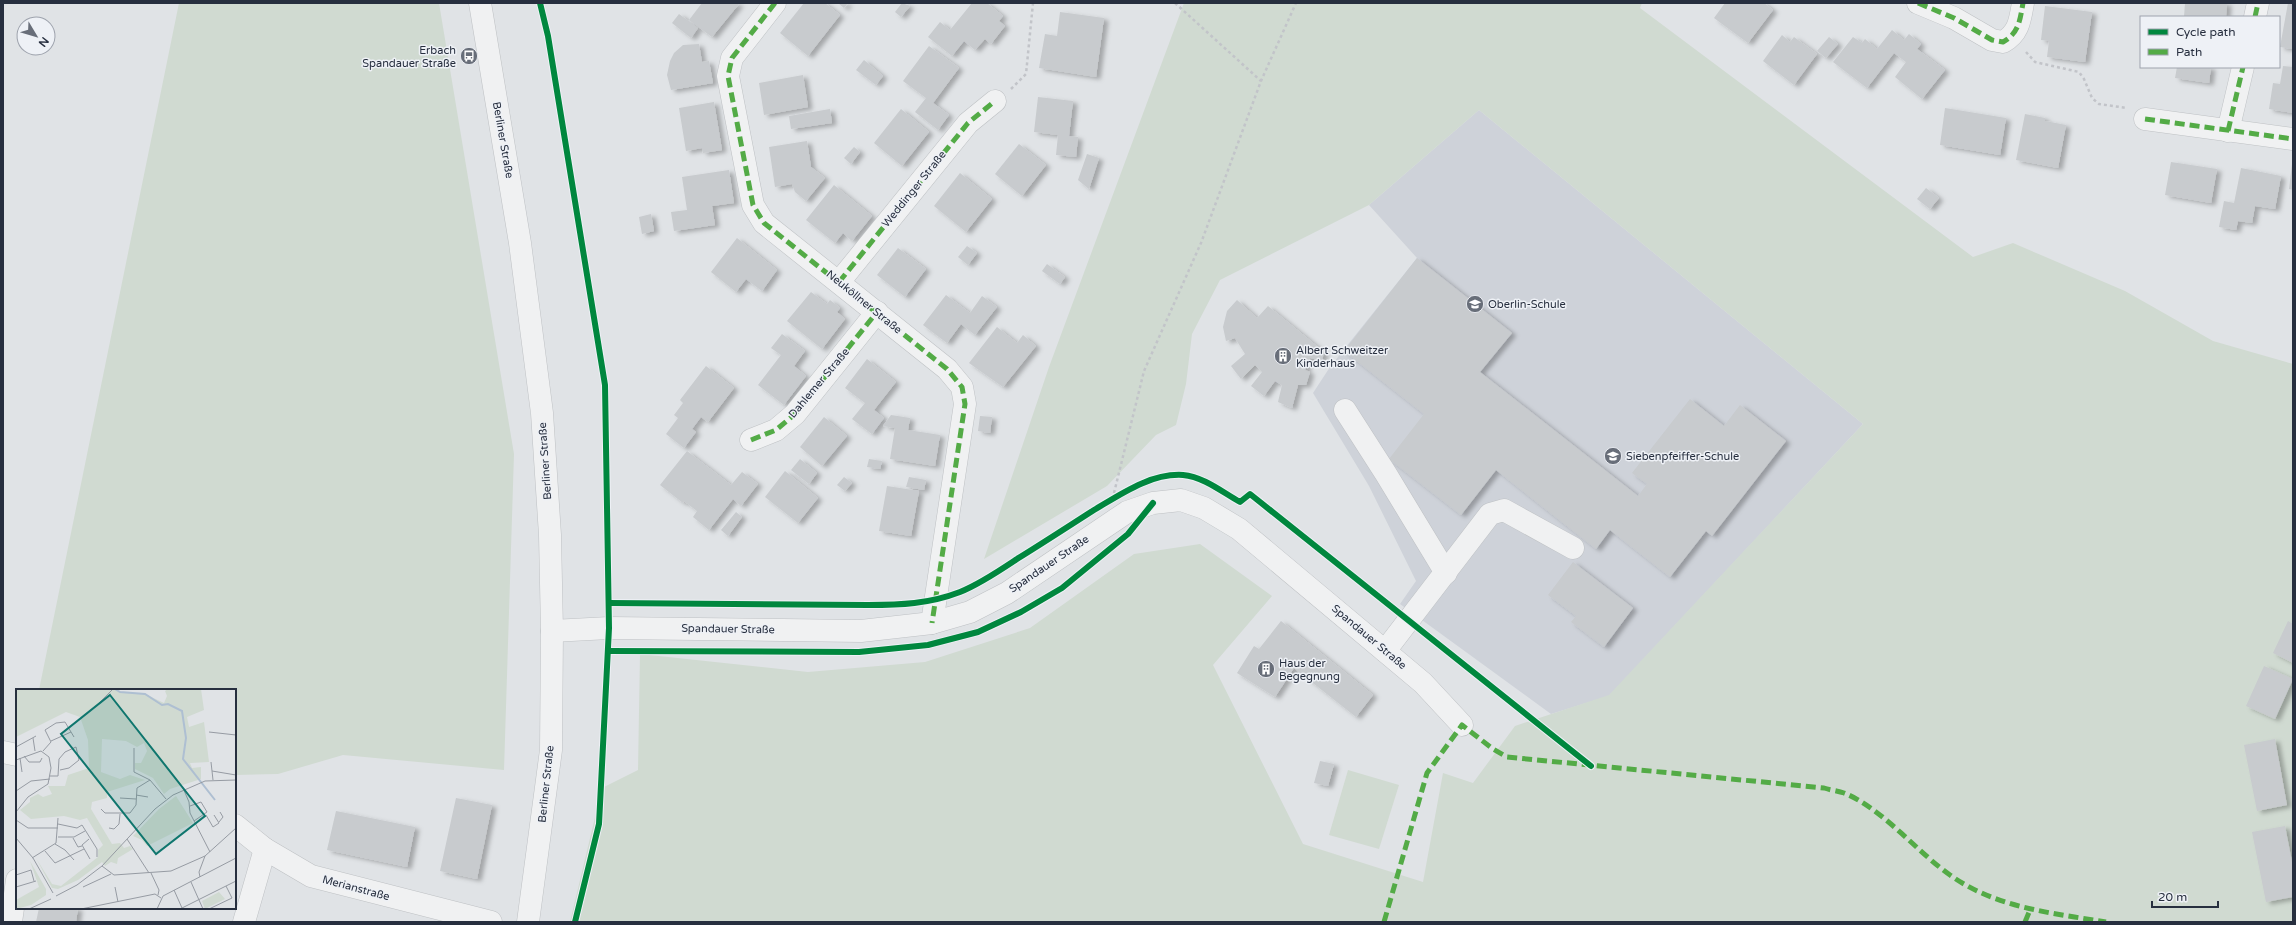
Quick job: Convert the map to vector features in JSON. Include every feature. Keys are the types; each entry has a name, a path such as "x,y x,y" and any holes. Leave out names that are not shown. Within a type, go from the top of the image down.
{"street":[{"name":"Berliner Straße","path":"480,3 520,243 542,413 550,534 552,631 551,750 528,922"},
{"name":"Neuköllner Straße","path":"775,3 732,58 728,76 753,205 764,223 947,369 962,387 966,404 932,623"},
{"path":"1918,3 1954,18 1992,40 2003,42 2011,37 2020,25 2023,3"},
{"path":"2255,16 2258,3"},
{"path":"2228,131 2243,68"},
{"name":"Weddinger Straße","path":"838,282 968,123 995,101"},
{"path":"2146,119 2293,139"},
{"name":"Dahlemer Straße","path":"751,440 776,430 795,414 877,312"},
{"path":"1345,410 1446,573"},
{"name":"Spandauer Straße","path":"552,631 609,628 861,631 932,623 970,612 1007,593 1126,512 1153,504 1181,500 1204,508 1239,529 1423,683 1462,725"},
{"path":"1385,651 1490,514 1504,510 1573,548"},
{"path":"3,752 16,755"},
{"name":"Merianstraße","path":"236,826 265,849 312,876 491,922"},
{"path":"244,922 265,849"},
{"path":"11,922 16,887"}],"path":[{"path":"995,101 1017,84 1026,74 1032,3"},
{"path":"1175,3 1261,81"},
{"path":"1106,525 1144,372 1201,243 1261,81 1296,3"},
{"path":"2011,37 2036,62 2078,72 2084,79 2092,98 2099,104 2136,109 2146,119"}],"shaded area":[{"path":"179,3 439,3 514,454 504,770 343,755 278,774 236,775 236,689 39,689"},
{"path":"1184,3 1642,3 1640,8 1973,257 2013,243 2125,291 2213,341 2293,364 2293,922 570,922 602,788 638,770 640,654 808,672 925,662 1030,628 1134,554 1200,544 1272,596 1213,665 1303,844 1423,882 1443,773 1473,783 1515,726 1609,695 1863,424 1479,110 1369,205 1220,280 1192,334 1186,384 1176,425 1156,435 1107,486 984,559 1049,367"},
{"name":"Siebenpfeiffer-Schule","path":"1479,110 1863,424 1609,696 1551,714 1400,604 1416,581 1369,486 1313,393 1330,367 1417,258 1369,205"},
{"path":"1348,770 1399,785 1379,849 1329,835"}],"building":[{"path":"702,3 739,4 712,37 689,20"},
{"path":"804,3 825,3 840,15 808,56 780,33"},
{"path":"838,3 848,3 844,8"},
{"path":"902,3 910,6 901,17 895,12"},
{"path":"972,3 987,3 1003,16 999,21 1005,26 991,44 985,39 975,50 964,41 952,56 928,37 940,22 950,30"},
{"path":"1725,3 1764,3 1773,10 1748,43 1714,18"},
{"path":"2185,3 2227,3 2226,16 2184,16"},
{"path":"2288,3 2293,3 2293,49 2280,47"},
{"path":"2045,6 2092,12 2085,62 2047,57 2049,41 2041,40"},
{"path":"1060,12 1104,18 1096,77 1039,68 1045,34 1057,36"},
{"path":"679,14 698,28 691,38 672,23"},
{"path":"1892,30 1904,40 1909,34 1921,44 1917,49 1945,70 1922,99 1895,77 1906,62 1894,53 1867,88 1833,62 1853,37 1862,43 1865,39 1877,49"},
{"path":"1782,35 1790,42 1794,37 1817,54 1794,85 1763,61"},
{"path":"1829,37 1838,44 1826,58 1817,51"},
{"path":"699,44 702,62 709,61 713,83 671,90 667,75 670,61 674,53 683,45"},
{"path":"929,46 959,68 933,103 949,115 938,130 915,112 926,98 903,81"},
{"path":"864,60 883,76 876,85 856,70"},
{"path":"2283,66 2293,67 2293,113 2269,109 2273,83 2280,84"},
{"path":"2177,68 2211,68 2209,83 2175,78"},
{"path":"803,75 808,107 764,115 759,83"},
{"path":"1038,97 1073,101 1069,136 1078,137 1076,157 1056,155 1058,135 1034,132"},
{"path":"714,102 722,150 703,153 702,148 686,151 679,108"},
{"path":"1945,108 2006,118 2000,155 1940,145"},
{"path":"830,109 832,123 791,129 789,116"},
{"path":"901,109 929,132 902,166 874,143"},
{"path":"2025,114 2045,118 2045,121 2066,125 2058,168 2016,160"},
{"path":"807,141 811,167 825,178 806,201 795,192 792,184 775,187 769,147"},
{"path":"1019,144 1046,165 1022,196 995,174"},
{"path":"854,147 860,152 851,164 844,158"},
{"path":"1087,154 1099,158 1089,189 1078,180"},
{"path":"2171,162 2217,169 2211,203 2165,195"},
{"path":"2293,164 2293,190 2289,189"},
{"path":"2241,168 2281,176 2275,209 2255,206 2252,223 2238,221 2236,230 2219,227 2224,201 2234,203"},
{"path":"729,170 734,203 712,206 715,225 674,231 671,212 687,210 682,177"},
{"path":"960,173 992,199 966,232 934,206"},
{"path":"834,185 872,216 852,241 843,233 835,243 806,220"},
{"path":"1926,188 1939,198 1930,209 1917,199"},
{"path":"651,214 654,231 642,234 639,217"},
{"path":"737,238 777,270 762,291 746,279 736,292 711,272"},
{"path":"967,246 977,253 968,265 958,257"},
{"path":"898,248 926,269 905,297 877,275"},
{"path":"1417,258 1512,333 1480,372 1638,496 1647,484 1632,473 1690,399 1724,426 1740,405 1786,441 1712,536 1706,531 1670,577 1610,530 1596,549 1496,470 1461,515 1389,459 1424,414 1344,351"},
{"path":"1047,264 1065,277 1060,284 1042,271"},
{"path":"811,292 827,304 830,300 840,308 837,312 845,319 822,349 787,321"},
{"path":"946,295 970,313 982,296 997,307 975,335 961,324 947,343 923,325"},
{"name":"Albert Schweitzer Kinderhaus","path":"1237,300 1257,318 1268,306 1324,352 1322,361 1310,358 1305,370 1310,372 1306,385 1298,385 1292,408 1278,402 1282,385 1275,381 1264,396 1251,386 1262,372 1255,365 1241,379 1231,366 1245,354 1235,338 1226,341 1223,327 1227,311"},
{"path":"997,327 1017,343 1023,335 1036,346 1003,387 969,363"},
{"path":"782,334 805,351 794,366 806,376 784,405 758,385 781,355 771,348"},
{"path":"867,359 896,382 874,410 884,418 872,434 852,419 865,403 845,388"},
{"path":"706,366 734,388 708,422 701,417 692,429 696,432 684,448 666,434 678,418 674,415 683,403 680,400"},
{"path":"891,415 910,418 908,430 940,435 935,466 890,459 895,428 883,426"},
{"path":"980,416 992,417 990,433 978,431"},
{"path":"824,417 847,436 822,466 800,447"},
{"path":"687,451 731,485 742,472 758,484 741,506 733,499 709,530 693,517 697,511 684,501 683,503 660,485"},
{"path":"800,459 817,473 809,484 791,470"},
{"path":"869,459 882,461 880,469 867,467"},
{"path":"785,471 818,498 798,523 765,497"},
{"path":"844,477 852,483 845,491 837,485"},
{"path":"909,477 926,480 924,490 906,487"},
{"path":"887,486 919,491 911,536 879,531"},
{"path":"736,512 742,517 728,536 721,530"},
{"path":"1573,562 1633,608 1604,647 1571,622 1576,616 1548,595"},
{"name":"Haus der Begegnung","path":"1281,621 1373,695 1356,717 1294,668 1275,697 1237,673 1254,646 1259,649"},
{"path":"2288,621 2293,624 2293,663 2273,653"},
{"path":"2264,666 2293,679 2275,719 2246,706"},
{"path":"2275,739 2287,805 2257,811 2244,745"},
{"path":"1320,761 1334,764 1328,786 1314,783"},
{"path":"456,798 492,805 477,879 440,871"},
{"path":"336,811 415,827 407,867 327,850"},
{"path":"2285,826 2293,867 2293,897 2266,902 2252,832"},
{"path":"39,909 78,909 76,922 36,922"}],"marked path":[{"path":"775,3 732,58 728,76 753,205 764,223 947,369 962,387 965,404 932,623"},
{"path":"1918,3 1954,18 1992,40 2003,42 2016,30 2020,20 2023,3"},
{"path":"2255,16 2258,3"},
{"path":"2228,131 2243,68"},
{"path":"839,282 968,123 995,101"},
{"path":"2145,119 2293,139"},
{"path":"751,440 776,430 795,414 877,312"},
{"path":"1384,922 1427,773 1462,725 1493,749 1507,757 1824,788 1844,793 1858,800 1886,819 1950,875 1986,895 2025,908 2106,922"},
{"path":"2025,922 2030,910"}],"cycle path":[{"path":"540,3 548,36 605,385 609,628 599,824 575,922"},
{"path":"609,603 880,605 914,603 937,599 960,592 982,581 1094,510 1137,486 1159,477 1171,475 1191,476 1206,482 1240,502 1250,494 1591,766"},
{"path":"608,651 859,652 928,645 978,632 1021,612 1062,588 1128,534 1153,503"}],"place":[{"name":"Erbach Spandauer Straße","path":"469,56"},
{"name":"Oberlin-Schule","path":"1475,304"},
{"name":"Albert Schweitzer Kinderhaus","path":"1283,356"},
{"name":"Siebenpfeiffer-Schule","path":"1613,456"},
{"name":"Haus der Begegnung","path":"1266,669"}]}
